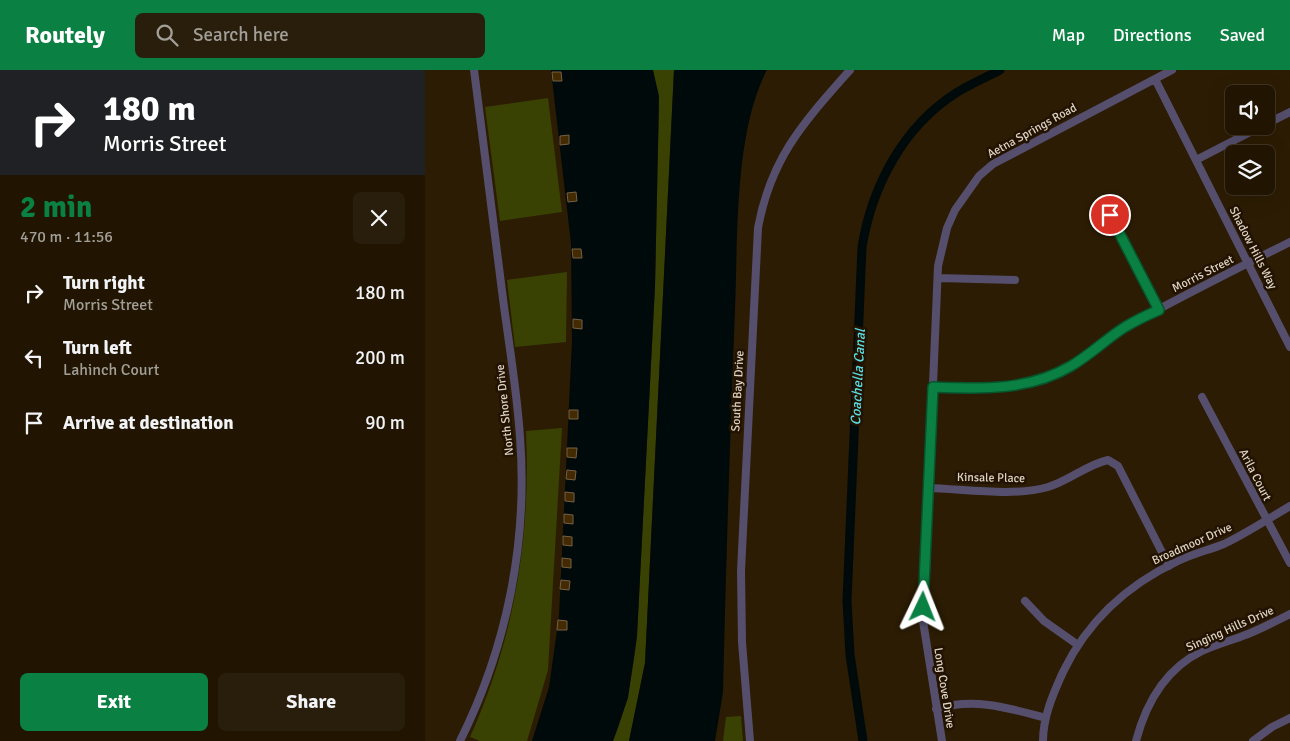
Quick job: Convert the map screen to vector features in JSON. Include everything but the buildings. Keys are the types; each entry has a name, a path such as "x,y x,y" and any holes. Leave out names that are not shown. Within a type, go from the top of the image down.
{"street":[{"name":"North Shore Drive","path":"460,741 477,705 497,650 513,584 521,498 519,424 474,70"},
{"name":"South Bay Drive","path":"750,741 742,642 741,571 758,228 770,181 787,148 809,116 849,70"},
{"name":"Aetna Springs Road","path":"937,278 947,228 958,204 979,176 1011,152 1172,70"},
{"name":"Shadow Hills Way","path":"1155,79 1290,347"},
{"path":"1275,120 1290,112"},
{"path":"1196,160 1245,135"},
{"path":"1110,215 1159,310"},
{"name":"Morris Street","path":"933,387 987,389 1029,382 1051,375 1084,358 1124,328 1290,242"},
{"path":"937,278 1015,280"},
{"name":"Long Cove Drive","path":"937,278 923,621 942,741"},
{"name":"Arila Court","path":"1202,397 1290,563"},
{"name":"Kinsale Place","path":"928,488 1038,489 1056,484 1098,462 1108,460 1118,466 1169,566"},
{"name":"Broadmoor Drive","path":"1043,741 1046,718 1057,685 1077,645 1103,613 1128,591 1169,566 1224,544 1290,506"},
{"path":"1025,601 1045,621 1077,645"},
{"name":"Singing Hills Drive","path":"1136,741 1147,706 1158,689 1175,670 1201,652 1248,634 1290,614"},
{"path":"937,709 953,704 973,702 994,704 1046,718"},
{"path":"1253,741 1272,726 1290,718"}],"green space":[{"path":"653,70 674,70 645,663 629,741 613,741 629,689 637,636 655,286 659,107"},
{"path":"548,98 562,212 500,221 485,107"},
{"path":"567,272 566,342 515,347 507,280"},
{"path":"562,428 548,670 527,741 480,741 470,737 498,663 516,587 522,549 526,510 526,431"},
{"path":"741,716 743,741 723,741 726,717"}],"shaded area":[{"path":"551,70 653,70 659,96 655,286 637,636 628,698 613,741 532,741 549,687 559,616 572,341 571,244"},
{"path":"674,70 767,70 756,95 749,124 743,154 740,186 723,692 715,741 629,741 645,663"}],"waterway":[{"name":"Coachella Canal","path":"863,741 850,655 847,601 862,247 873,202 882,180 893,160 920,123 956,93 1000,70"}],"route":[{"path":"923,607 933,387 987,389 1029,382 1051,375 1084,358 1124,328 1159,310 1110,215"}]}
